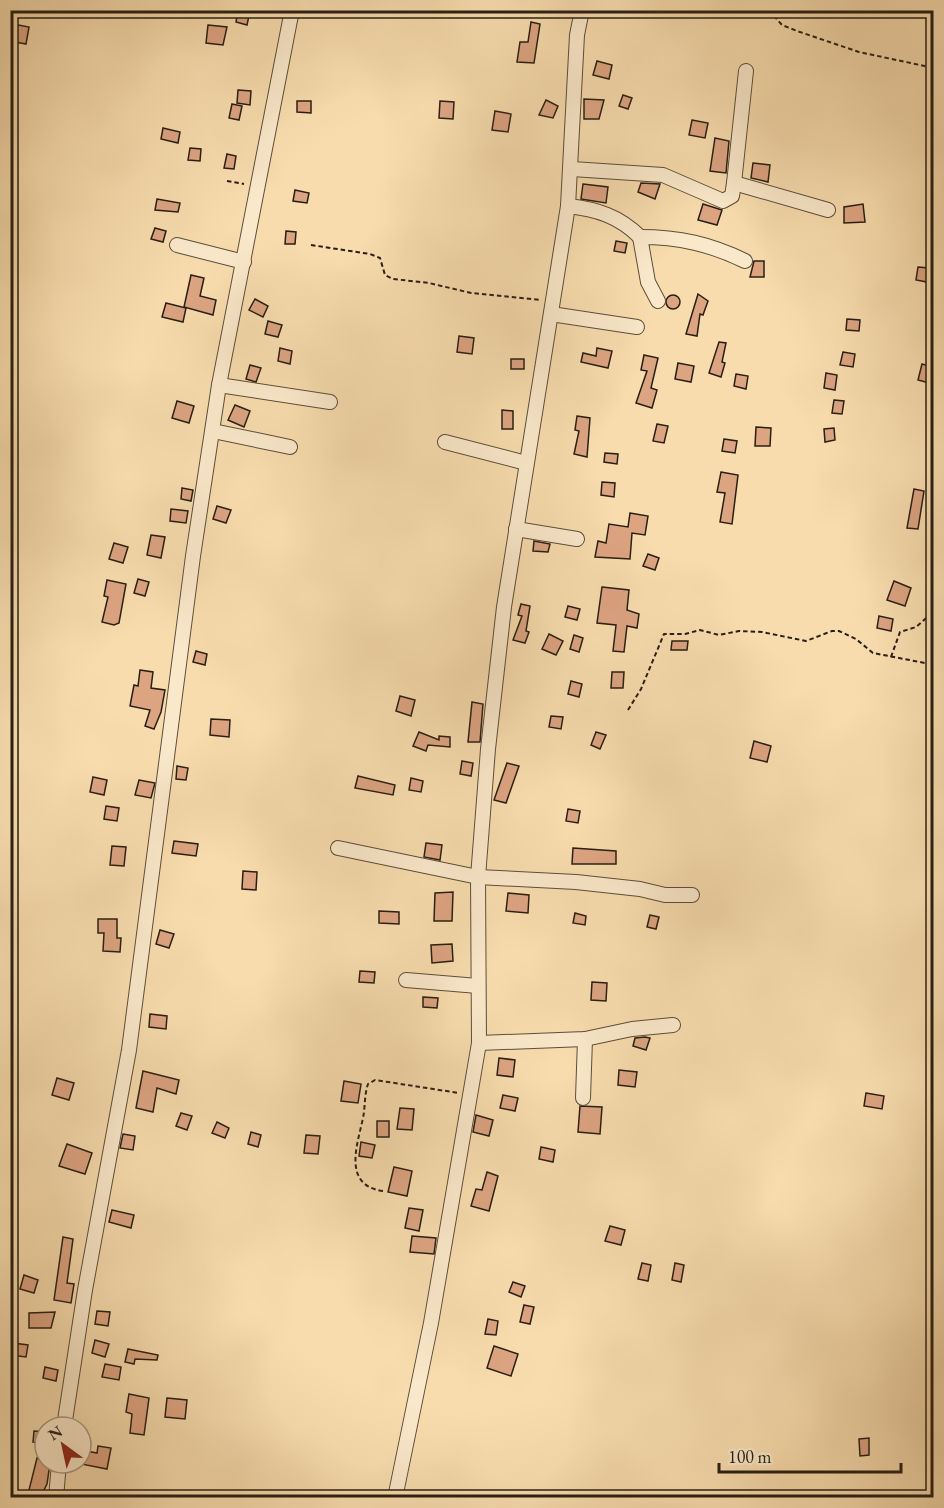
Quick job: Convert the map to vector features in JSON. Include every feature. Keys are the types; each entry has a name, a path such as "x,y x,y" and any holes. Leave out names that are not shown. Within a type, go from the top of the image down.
{"street":[{"path":"66,1415 85,1290 129,1050 193,556 219,385 292,10"},
{"path":"395,1497 431,1323 479,1042 478,877 490,728 516,529 572,169 576,54 582,10"},
{"path":"572,169 663,175 723,201 732,196 746,71"},
{"path":"734,183 828,210"},
{"path":"567,206 589,208 617,218 640,237 684,238 719,248 745,261"},
{"path":"640,237 648,282 658,301"},
{"path":"177,245 244,262"},
{"path":"552,308 637,327"},
{"path":"219,385 330,402"},
{"path":"213,431 290,447"},
{"path":"445,442 526,463"},
{"path":"516,529 577,539"},
{"path":"338,848 478,877 557,880 640,889 665,895 692,895"},
{"path":"406,981 478,986"},
{"path":"479,1042 585,1039 632,1029 673,1025"},
{"path":"583,1098 585,1039"},
{"path":"57,1497 58,1475"}],"path":[{"path":"769,10 782,25 797,31 859,52 933,68"},
{"path":"227,181 259,186"},
{"path":"311,245 370,254 380,258 385,275 393,279 429,283 552,308"},
{"path":"891,657 900,632 916,627 933,611"},
{"path":"628,710 641,689 664,634 700,630 718,635 739,631 762,632 798,641 816,639 824,634 839,631 856,639 873,652 925,663 933,668"},
{"path":"383,1191 370,1187 359,1176 354,1155 368,1084 375,1080 471,1094"}],"building":[{"path":"238,10 250,11 247,25 236,22"},
{"path":"531,22 540,24 534,63 517,62 520,42 528,42"},
{"path":"13,24 29,27 26,44 10,41"},
{"path":"208,25 227,27 223,45 206,43"},
{"path":"597,61 612,65 609,79 593,75"},
{"path":"238,90 251,91 250,105 237,103"},
{"path":"623,95 632,98 628,109 619,106"},
{"path":"584,99 604,100 599,119 584,119"},
{"path":"546,100 558,106 553,118 539,115"},
{"path":"297,101 311,101 311,113 297,112"},
{"path":"440,101 454,102 453,119 439,118"},
{"path":"232,104 242,106 239,120 229,118"},
{"path":"495,111 511,114 508,132 492,130"},
{"path":"692,120 708,123 705,138 689,135"},
{"path":"163,128 180,132 178,143 161,139"},
{"path":"715,138 729,141 726,173 710,171"},
{"path":"190,148 201,149 200,161 188,160"},
{"path":"227,154 236,156 234,169 224,168"},
{"path":"753,163 770,165 768,182 751,178"},
{"path":"641,183 660,184 655,199 638,192"},
{"path":"583,184 608,187 606,203 581,199"},
{"path":"295,190 309,193 307,203 293,201"},
{"path":"157,199 180,203 178,212 155,210"},
{"path":"703,204 722,210 717,225 698,220"},
{"path":"863,204 865,222 844,223 844,207"},
{"path":"155,228 166,231 163,242 151,239"},
{"path":"286,231 296,232 295,244 285,244"},
{"path":"616,241 627,243 625,253 614,251"},
{"path":"754,261 764,261 764,277 750,277"},
{"path":"918,267 929,268 927,282 916,280"},
{"path":"191,275 204,278 200,296 216,300 213,315 184,307"},
{"path":"698,294 708,301 703,315 700,314 697,336 686,334"},
{"path":"673,295 678,297 680,302 678,307 673,309 668,307 666,302 668,297"},
{"path":"255,299 268,306 263,317 249,310"},
{"path":"166,303 186,308 183,322 162,317"},
{"path":"847,319 860,320 859,331 846,330"},
{"path":"268,321 282,325 278,337 265,334"},
{"path":"459,336 474,338 472,354 457,352"},
{"path":"719,342 726,343 722,362 725,363 721,377 709,373"},
{"path":"280,348 292,351 290,364 278,361"},
{"path":"597,348 612,351 608,368 581,362 583,353 596,356"},
{"path":"843,352 855,354 853,367 840,365"},
{"path":"644,355 658,358 651,388 657,390 652,408 636,403 647,371 641,370"},
{"path":"511,359 524,359 524,369 511,369"},
{"path":"678,363 694,366 691,382 675,379"},
{"path":"922,364 933,367 933,384 918,380"},
{"path":"250,365 261,368 256,382 246,379"},
{"path":"826,373 837,375 835,390 824,388"},
{"path":"736,374 748,376 746,389 734,386"},
{"path":"834,400 844,401 842,414 832,413"},
{"path":"177,401 194,406 189,423 172,418"},
{"path":"235,405 250,411 244,427 228,420"},
{"path":"502,410 513,411 513,429 502,429"},
{"path":"577,416 590,418 587,457 574,454 579,431 575,430"},
{"path":"657,424 668,426 664,443 653,441"},
{"path":"756,427 771,428 770,446 755,446"},
{"path":"834,428 835,440 825,442 824,429"},
{"path":"724,439 737,441 735,453 722,451"},
{"path":"605,453 618,454 617,464 604,462"},
{"path":"721,472 738,475 732,524 720,522 725,493 717,492"},
{"path":"602,482 615,483 614,497 601,495"},
{"path":"182,488 193,490 191,501 181,499"},
{"path":"914,489 924,491 918,529 907,528"},
{"path":"217,506 231,510 226,523 213,519"},
{"path":"171,509 188,511 186,523 170,521"},
{"path":"630,513 648,516 645,535 632,533 630,559 595,557 598,541 606,543 609,524 628,527"},
{"path":"151,535 165,537 161,558 147,555"},
{"path":"534,541 550,544 548,552 533,551"},
{"path":"114,543 128,547 123,563 109,559"},
{"path":"648,554 659,558 655,570 643,566"},
{"path":"138,579 149,582 145,596 134,593"},
{"path":"107,580 126,584 119,623 114,625 102,622 108,597 104,596"},
{"path":"894,581 911,588 905,606 887,600"},
{"path":"602,587 629,590 627,610 639,614 637,628 627,626 624,652 613,651 616,625 597,623"},
{"path":"521,604 530,606 526,631 529,632 525,643 513,640 522,616 518,615"},
{"path":"568,606 580,609 577,620 565,617"},
{"path":"879,616 893,619 891,631 877,628"},
{"path":"549,634 563,641 556,655 542,649"},
{"path":"574,635 583,638 579,652 570,649"},
{"path":"672,641 688,641 687,650 671,650"},
{"path":"196,651 207,654 205,665 193,662"},
{"path":"140,670 153,672 151,688 165,690 161,712 154,729 145,726 150,710 130,706 134,685 138,686"},
{"path":"612,672 624,672 623,688 611,688"},
{"path":"571,681 582,684 579,697 568,694"},
{"path":"400,696 415,700 411,716 396,711"},
{"path":"472,702 483,704 480,742 468,742"},
{"path":"551,716 563,717 561,729 549,727"},
{"path":"211,719 230,720 229,737 210,735"},
{"path":"419,732 439,740 439,736 450,737 450,747 428,745 426,751 413,746"},
{"path":"596,732 606,735 600,749 591,745"},
{"path":"754,741 771,746 767,762 750,758"},
{"path":"462,761 473,763 471,776 460,774"},
{"path":"507,763 519,766 506,803 494,800"},
{"path":"177,766 188,768 186,780 176,779"},
{"path":"358,776 395,785 393,795 355,788"},
{"path":"93,777 107,780 104,795 90,792"},
{"path":"411,778 423,781 421,792 409,790"},
{"path":"139,780 155,783 151,798 135,795"},
{"path":"106,806 119,808 117,821 104,819"},
{"path":"568,809 580,811 578,823 566,821"},
{"path":"174,841 198,844 196,856 172,853"},
{"path":"426,843 442,845 440,860 424,857"},
{"path":"112,846 126,847 124,866 110,865"},
{"path":"573,848 616,851 616,864 572,864"},
{"path":"243,871 257,872 256,890 242,889"},
{"path":"453,892 452,921 434,921 435,893"},
{"path":"508,893 529,895 528,913 506,911"},
{"path":"379,911 399,912 399,924 379,923"},
{"path":"575,913 586,916 585,925 573,923"},
{"path":"650,915 659,917 656,929 647,927"},
{"path":"98,919 117,919 117,938 121,938 120,952 103,951 104,933 98,933"},
{"path":"160,930 174,934 169,948 156,944"},
{"path":"452,944 453,961 432,963 431,945"},
{"path":"360,971 375,972 374,983 359,982"},
{"path":"592,982 607,983 606,1001 591,1000"},
{"path":"423,997 438,998 437,1008 423,1007"},
{"path":"150,1014 167,1016 166,1029 149,1027"},
{"path":"635,1038 650,1038 646,1050 633,1046"},
{"path":"499,1058 515,1060 513,1077 497,1075"},
{"path":"619,1070 637,1072 635,1087 618,1085"},
{"path":"143,1071 179,1080 176,1094 157,1088 153,1112 136,1108"},
{"path":"57,1078 74,1083 69,1100 52,1095"},
{"path":"344,1081 361,1084 358,1103 341,1101"},
{"path":"866,1093 884,1096 882,1109 864,1106"},
{"path":"503,1095 518,1098 515,1111 500,1108"},
{"path":"580,1106 602,1107 600,1134 578,1132"},
{"path":"400,1108 414,1109 412,1130 397,1129"},
{"path":"181,1113 192,1116 187,1130 176,1126"},
{"path":"476,1115 493,1120 489,1136 473,1132"},
{"path":"377,1121 389,1121 389,1137 377,1137"},
{"path":"217,1122 229,1128 225,1138 212,1133"},
{"path":"251,1132 261,1135 258,1147 248,1144"},
{"path":"123,1134 135,1136 133,1150 120,1148"},
{"path":"306,1135 320,1136 318,1154 304,1153"},
{"path":"361,1142 375,1145 372,1158 359,1156"},
{"path":"67,1144 92,1153 85,1174 59,1166"},
{"path":"541,1147 555,1150 553,1162 539,1159"},
{"path":"394,1167 412,1171 407,1196 388,1192"},
{"path":"487,1172 498,1176 489,1211 471,1206 476,1189 482,1190"},
{"path":"409,1208 423,1210 419,1231 405,1228"},
{"path":"112,1210 134,1215 131,1228 109,1222"},
{"path":"610,1226 625,1230 621,1245 605,1241"},
{"path":"412,1236 436,1238 434,1254 410,1252"},
{"path":"63,1237 73,1239 67,1283 74,1284 71,1303 54,1300"},
{"path":"642,1263 651,1265 648,1281 638,1279"},
{"path":"675,1263 684,1265 681,1282 672,1280"},
{"path":"24,1275 38,1280 34,1293 20,1289"},
{"path":"513,1282 525,1286 521,1297 509,1292"},
{"path":"524,1305 534,1307 530,1324 520,1322"},
{"path":"97,1311 110,1312 108,1326 95,1324"},
{"path":"55,1312 51,1328 29,1328 29,1313"},
{"path":"488,1319 498,1321 496,1335 485,1334"},
{"path":"95,1340 109,1344 105,1357 92,1353"},
{"path":"13,1343 28,1345 26,1357 11,1355"},
{"path":"494,1346 518,1354 511,1376 487,1368"},
{"path":"128,1349 158,1355 157,1360 135,1359 134,1364 125,1362"},
{"path":"105,1364 121,1367 119,1380 102,1377"},
{"path":"45,1367 58,1370 56,1381 43,1378"},
{"path":"129,1394 149,1398 144,1435 130,1433 132,1414 126,1412"},
{"path":"167,1398 187,1400 185,1419 165,1417"},
{"path":"869,1438 869,1455 860,1456 859,1439"},
{"path":"98,1446 111,1448 107,1469 93,1466 93,1452 97,1453"},
{"path":"33,1474 48,1475 41,1496 29,1490"}]}
